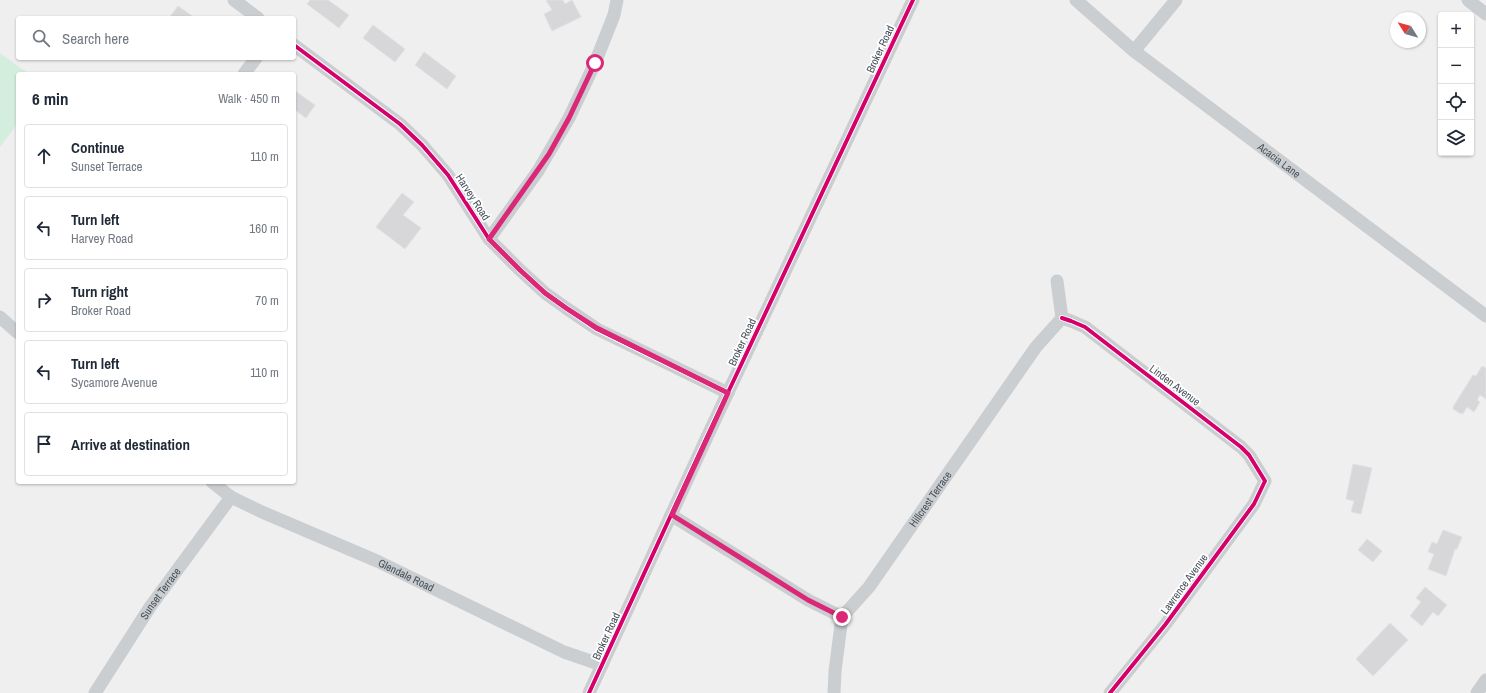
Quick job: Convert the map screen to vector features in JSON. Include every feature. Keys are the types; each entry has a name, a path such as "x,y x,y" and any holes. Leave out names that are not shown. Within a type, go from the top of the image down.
{"street":[{"path":"234,0 255,16"},
{"path":"489,239 538,171 569,118 595,63 614,15 617,0"},
{"name":"Broker Road","path":"589,693 913,0"},
{"name":"Acacia Lane","path":"1076,0 1134,51 1486,316"},
{"path":"1134,51 1176,0"},
{"path":"1473,2 1486,14"},
{"name":"Harvey Road","path":"296,46 400,124 422,145 448,175 489,239 545,293 597,328 728,393"},
{"path":"246,72 254,60"},
{"path":"1056,281 1062,318"},
{"path":"0,317 16,331"},
{"name":"Linden Avenue","path":"1062,318 1071,320 1085,327 1241,447 1249,455 1265,482"},
{"name":"Hillcrest Terrace","path":"842,617 869,587 1036,347 1062,318"},
{"name":"Lawrence Avenue","path":"1110,693 1184,600 1254,504 1265,482"},
{"name":"Glendale Road","path":"215,484 231,497 262,512 377,561 564,652 602,665"},
{"name":"Sunset Terrace","path":"100,691 150,607 231,497"},
{"path":"672,515 808,600 842,617 835,671 834,693"},
{"path":"1477,693 1486,680"}],"green space":[{"path":"0,53 26,72 16,72 16,126 0,147"}],"building":[{"path":"310,0 328,0 349,15 339,28 307,4"},
{"path":"546,0 563,0 565,4 572,0 581,17 552,31 544,14 552,10"},
{"path":"178,6 192,16 170,16"},
{"path":"373,25 405,49 395,62 363,38"},
{"path":"424,52 456,76 447,89 415,65"},
{"path":"296,91 315,105 306,118 296,110"},
{"path":"402,193 414,202 403,215 421,228 405,249 376,227"},
{"path":"1482,366 1486,368 1486,399 1480,395 1477,400 1480,402 1474,412 1467,407 1463,414 1461,414 1453,409 1453,407 1473,375 1476,376"},
{"path":"1353,464 1372,468 1361,514 1351,512 1354,501 1346,499"},
{"path":"1443,530 1462,537 1457,549 1455,549 1446,576 1428,569 1434,554 1428,552 1432,542 1437,544"},
{"path":"1367,539 1382,551 1373,562 1358,550"},
{"path":"1425,587 1447,605 1438,616 1433,612 1422,626 1410,616 1421,602 1416,598"},
{"path":"1390,623 1408,640 1373,676 1356,659"}],"cycle path":[{"path":"589,693 707,437 913,0"},
{"path":"296,46 400,124 422,145 448,175 489,239 545,293 597,329 728,393"},
{"path":"1062,318 1085,327 1241,447 1249,455 1265,481 1254,504 1165,625 1110,693"}],"route":[{"path":"595,63 569,118 549,154 489,239 545,293 597,328 728,393 672,515 808,600 842,617"}]}
